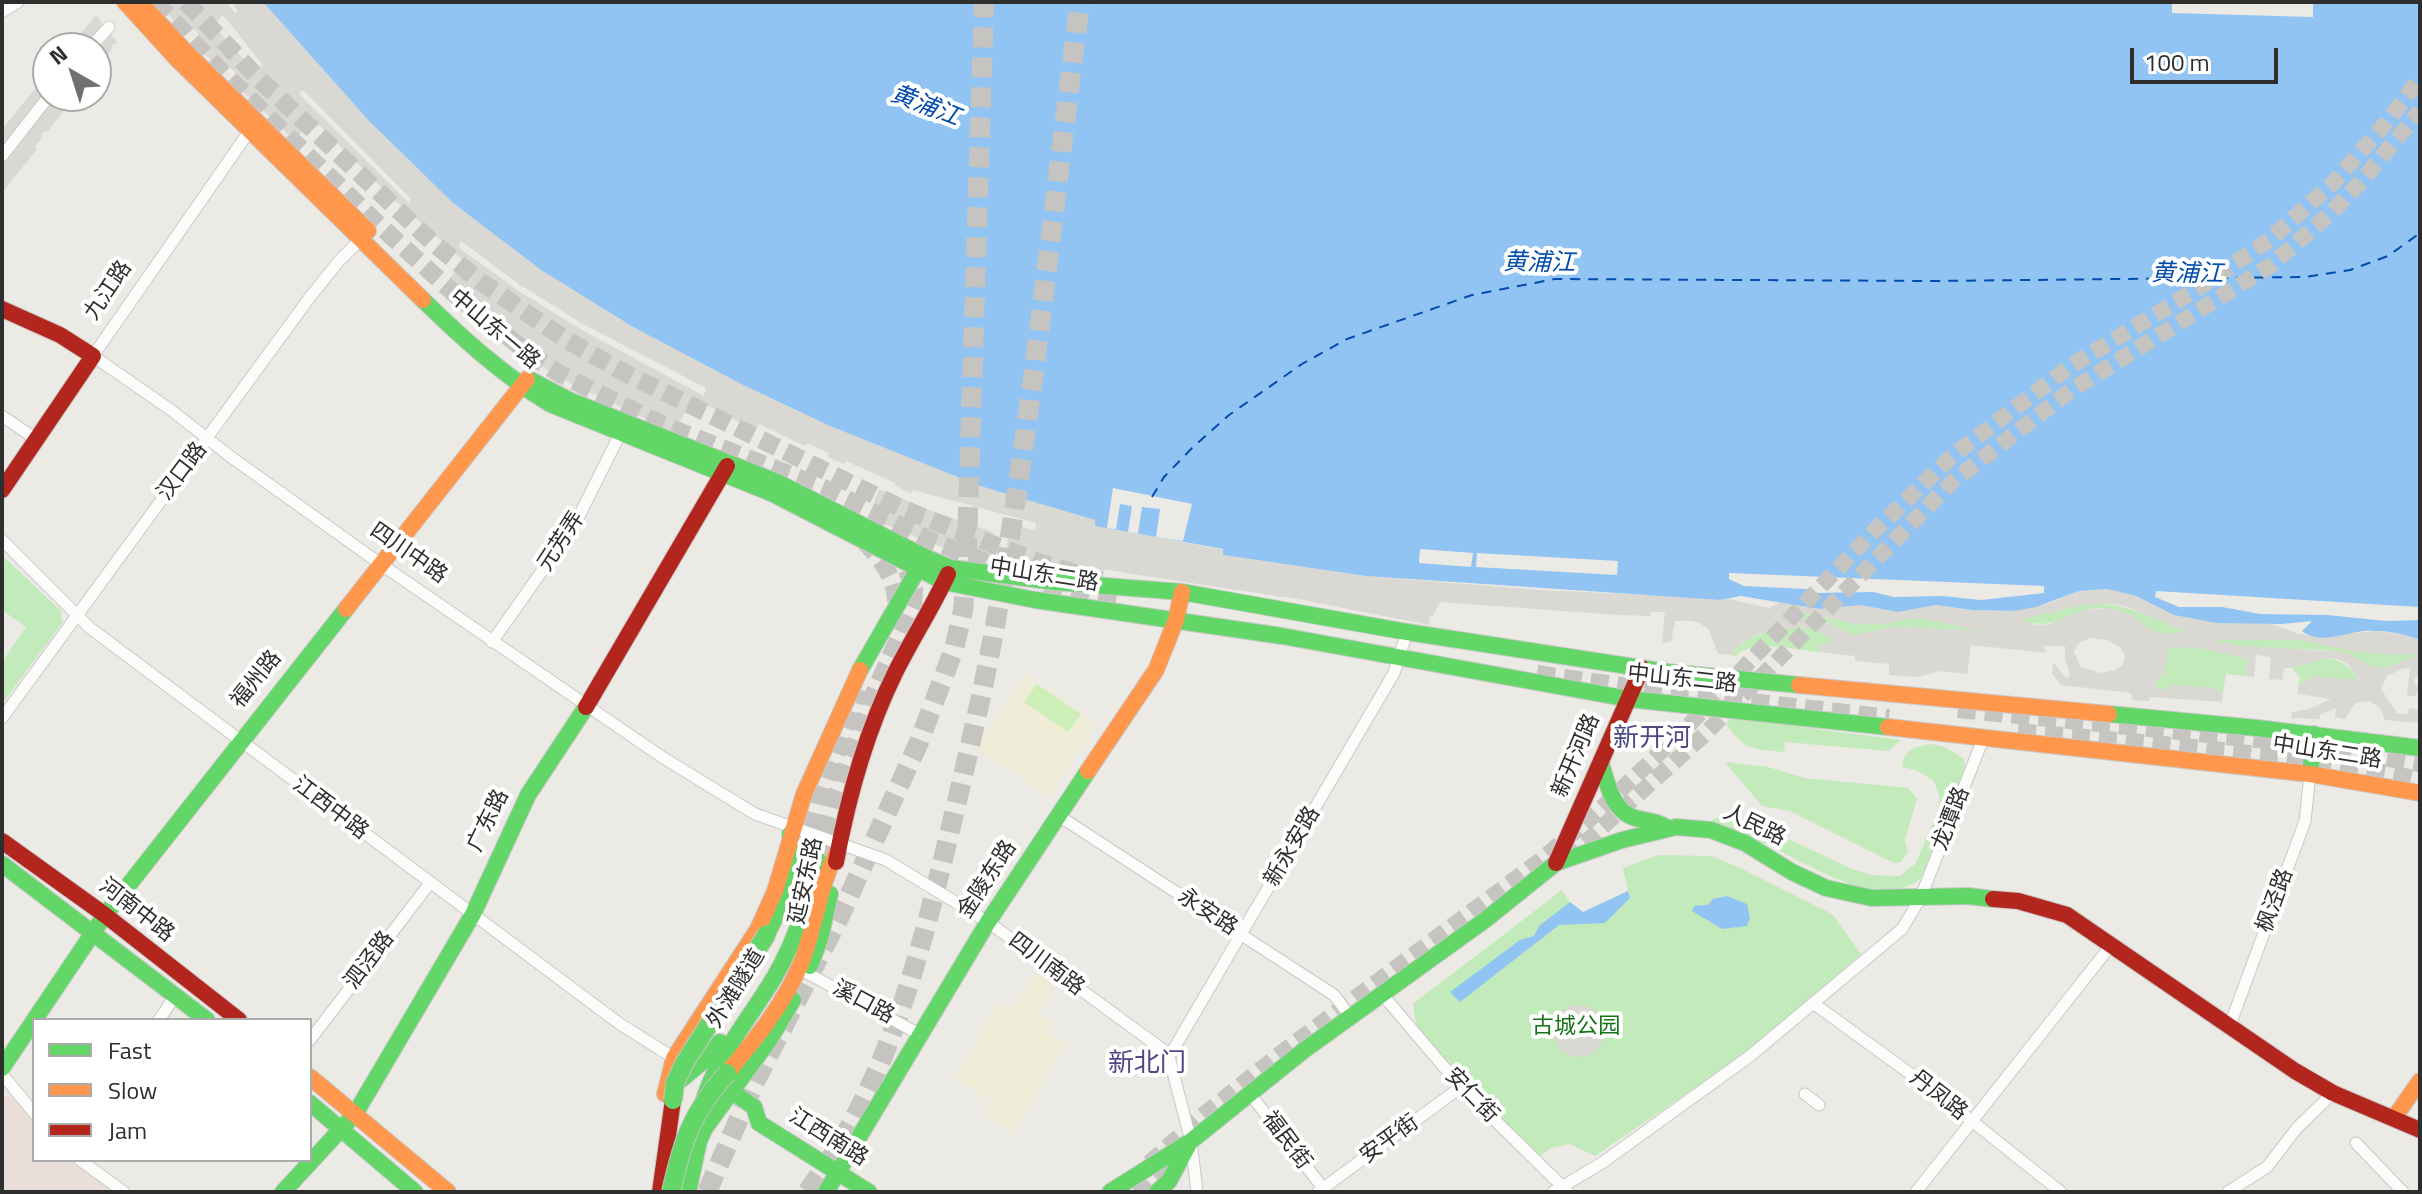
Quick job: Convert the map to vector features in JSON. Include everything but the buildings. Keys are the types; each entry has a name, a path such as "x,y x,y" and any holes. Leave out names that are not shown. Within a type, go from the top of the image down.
{"main road":[{"name":"中山东一路","path":"125,2 177,59 254,126"},
{"name":"中山东一路","path":"140,2 254,126 365,235 550,404 620,434 726,468"},
{"name":"四川中路","path":"2,309 60,335 93,356"},
{"name":"九江路","path":"2,490 93,356"},
{"name":"中山东一路","path":"525,382 726,468 793,503 948,575"},
{"name":"福州路","path":"37,1018 105,915 525,382"},
{"name":"广东路","path":"312,1162 355,1114 473,914 517,814 587,706 726,468"},
{"name":"延安东路","path":"668,1102 674,1058 758,929 775,891 804,794 849,691 921,563"},
{"name":"延安东路","path":"801,966 828,865 839,846 870,732 894,675 948,575"},
{"name":"中山东二路","path":"948,575 1182,592 1407,632 1642,668 2314,734 2420,748"},
{"name":"中山东二路","path":"948,575 1035,600 1282,636 1629,699 2310,774 2420,793"},
{"name":"金陵东路","path":"826,1192 988,922 1156,670 1176,620 1182,592"},
{"path":"888,619 898,609 911,609 918,619 916,633"},
{"name":"新开河路","path":"1556,863 1642,668"},
{"path":"2310,774 2314,734"},
{"path":"1601,763 1610,790 1621,809 1629,816 1660,821 1667,828"},
{"name":"人民路","path":"1110,1192 1191,1141 1350,1016 1485,920 1556,863 1622,840 1667,828 1691,826 1745,843 1792,872 1826,888 1872,898 1968,896 2018,901 2067,915 2273,1057 2333,1093 2420,1130"},
{"path":"772,938 791,875 794,853 791,831"},
{"name":"河南中路","path":"2,841 105,915 236,1018"},
{"path":"655,1187 668,1102 685,1062 772,938 811,863"},
{"path":"671,1192 681,1141 691,1119 723,1080 801,966 811,863"},
{"name":"外滩隧道","path":"668,1102 670,1093 692,1068 714,1051 773,964 811,863"},
{"name":"外滩隧道","path":"688,1192 699,1141 702,1107 723,1080 788,952 811,863"},
{"name":"河南中路","path":"2,864 204,1018"},
{"name":"福州路","path":"2,1071 32,1026"},
{"name":"江西南路","path":"674,1058 723,1080 754,1107 759,1123 869,1192"},
{"path":"312,1079 448,1192"},
{"path":"2394,1118 2420,1081"},
{"path":"312,1105 415,1192"},
{"name":"人民路","path":"1157,1192 1169,1181 1191,1141"},
{"name":"广东路","path":"283,1192 312,1162"},
{"name":"人民路","path":"1118,1192 1135,1175"}],"street":[{"path":"2,12 18,2"},
{"path":"104,32 109,27"},
{"path":"2,156 36,112"},
{"name":"九江路","path":"93,356 254,126"},
{"name":"汉口路","path":"2,718 310,297 365,235"},
{"name":"四川中路","path":"93,356 492,642 662,757 755,814 791,831"},
{"path":"2,416 36,439"},
{"name":"元芳弄","path":"492,642 575,524 620,434"},
{"name":"江西中路","path":"2,540 90,628 620,1024 674,1058"},
{"name":"新永安路","path":"1169,1057 1400,659 1407,632"},
{"name":"龙谭路","path":"1560,1190 1750,1056 1902,929 1920,899 1983,739"},
{"name":"枫泾路","path":"2230,1025 2305,821 2310,774"},
{"name":"永安路","path":"1059,816 1334,995 1350,1016"},
{"name":"四川南路","path":"791,831 886,860 988,922 1169,1057"},
{"name":"泗泾路","path":"312,1037 430,883"},
{"path":"1916,1192 2112,944"},
{"name":"溪口路","path":"801,966 919,1034"},
{"name":"安仁街","path":"1381,993 1461,1087 1560,1190"},
{"path":"160,1018 175,996"},
{"name":"丹凤路","path":"1813,1003 2061,1192"},
{"path":"1169,1057 1191,1141 1197,1192"},
{"path":"2,1071 32,1110"},
{"name":"安平街","path":"1320,1190 1461,1087"},
{"path":"2228,1192 2267,1167 2297,1128 2333,1093"},
{"name":"福民街","path":"1250,1094 1320,1190"},
{"path":"1805,1094 1819,1105"},
{"path":"2356,1143 2403,1192"},
{"path":"83,1162 124,1192"}],"shaded area":[{"path":"158,2 226,2 235,13 238,11 231,2 263,2 369,121 453,203 541,270 633,327 743,385 830,426 980,486 1096,520 1095,526 1224,550 1223,555 1366,576 1540,590 1729,599 1769,608 1779,602 1776,601 1820,609 1861,605 1909,610 1936,605 2014,611 2050,603 2079,591 2107,589 2136,596 2174,615 2207,621 2272,624 2317,637 2375,631 2420,640 2420,653 2404,655 2357,652 2299,640 2213,640 2241,646 2344,652 2375,668 2420,657 2420,675 2413,680 2418,687 2416,696 2407,696 2410,668 2387,676 2381,689 2397,713 2408,714 2409,708 2420,710 2420,723 2385,720 2380,708 2369,701 2355,703 2345,719 2335,717 2336,708 2321,714 2319,719 2291,718 2292,712 2309,709 2331,699 2298,694 2298,686 2314,676 2360,680 2347,664 2338,659 2326,658 2284,668 2282,680 2269,679 2271,657 2256,655 2254,677 2246,676 2247,659 2200,648 2169,647 2164,673 2157,679 2155,688 2163,690 2175,685 2215,688 2223,693 2222,702 2151,697 2149,701 2132,700 2131,693 2061,685 2052,674 2053,662 2067,679 2070,674 2065,660 2065,646 2043,646 2047,653 1971,645 1967,674 1941,671 1917,677 1889,675 1889,664 1855,661 1855,656 1819,652 1819,647 1833,640 1816,630 1802,627 1758,634 1743,642 1730,655 1718,654 1709,630 1691,621 1675,621 1671,642 1662,643 1665,612 1651,612 1650,616 1618,615 1440,602 1433,616 1429,617 1430,625 1303,600 1108,570 1065,573 1010,563 1006,558 1009,522 1035,531 1036,523 913,490 911,494 895,483 846,461 844,464 828,457 829,453 807,443 805,446 759,424 755,431 692,397 675,433 539,365 501,337 444,286 463,260 389,195 314,120 294,140 241,90 246,83 221,59 215,64 205,54 211,49 194,29 186,35","holes":["223,15 263,65 256,73 213,25","303,90 411,199 409,203 299,94","461,241 520,285 583,324 706,388 704,396 582,330 517,290 459,248","2088,604 2111,604 2128,607 2187,632 2162,634 2131,615 2108,608 2084,610 2050,624 2036,625 2021,619","1801,612 1858,624 1924,619 1983,631 1898,627 1853,635 1819,620 1789,616","2090,638 2107,640 2120,647 2125,655 2123,665 2101,673 2081,667 2074,652 2079,643"]},
{"path":"96,15 109,32 82,32"},
{"path":"32,92 32,112 63,112 48,131 42,132 35,146 37,149 2,193 2,129"},
{"path":"879,489 993,532 994,554 987,560 944,548 868,518"},
{"path":"1025,674 1097,724 1049,797 975,747"},
{"path":"1037,972 1054,984 1038,1012 1056,1023 1048,1033 1066,1045 1012,1133 984,1118 993,1101 953,1079 998,1005 1003,1008 1007,1002 1015,1006"},
{"path":"1579,1005 1597,1013 1605,1031 1597,1049 1579,1057 1561,1049 1553,1031 1561,1013"},
{"path":"13,1094 32,1117 32,1162 74,1162 114,1192 2,1192 2,1098"}],"green space":[{"path":"2,555 61,611 62,623 2,704 2,662 26,627 2,610"},
{"path":"2088,604 2127,608 2188,633 2155,632 2121,612 2105,608 2082,611 2043,624 2019,619"},
{"path":"1801,612 1858,624 1924,619 1986,631 1898,627 1853,635 1825,622 1787,616"},
{"path":"1802,627 1816,630 1834,640 1819,647 1819,652 1764,646 1730,655 1745,641 1763,633"},
{"path":"2213,639 2299,640 2375,653 2420,653 2420,657 2378,668 2337,652 2235,646"},
{"path":"2182,646 2247,659 2246,676 2226,674 2223,693 2214,688 2155,688 2157,679 2164,673 2168,647"},
{"path":"2326,658 2346,665 2360,681 2314,676 2298,686 2300,678 2292,668"},
{"path":"1037,684 1081,714 1068,732 1024,702"},
{"path":"1729,719 1901,740 1888,751 1785,742 1784,752 1765,750 1750,747 1738,739 1726,724"},
{"path":"1932,744 1945,747 1964,759 1965,775 1922,877 1905,887 1885,890 1864,888 1842,881 1763,843 1716,827 1712,820 1720,816 1780,835 1852,869 1872,875 1900,876 1916,863 1940,799 1934,781 1916,770 1902,767 1903,761 1912,750"},
{"path":"1725,762 1768,767 1805,778 1908,788 1917,799 1905,840 1908,852 1901,862 1894,863 1790,811 1762,806"},
{"name":"古城公园","path":"1658,855 1712,856 1738,867 1832,914 1861,954 1748,1052 1595,1156 1570,1144 1551,1148 1535,1160 1418,1036 1413,1004 1562,890 1570,902 1583,912 1628,891 1623,868"}],"water":[{"name":"黄浦江","path":"263,2 2420,2 2420,640 2378,631 2316,637 2302,631 2312,621 2216,623 2174,615 2136,596 2107,589 2079,591 2036,607 2014,611 1936,605 1898,612 1861,605 1820,609 1741,596 1720,600 1366,576 1223,555 1223,549 1095,526 1095,520 980,486 830,426 743,385 633,327 541,270 453,203 369,121"},
{"path":"1628,891 1630,898 1605,923 1559,925 1460,1002 1450,992 1520,940 1534,936 1539,926 1570,902 1583,912"},
{"path":"1727,896 1747,904 1750,918 1747,926 1722,929 1692,911 1694,906 1708,905 1713,899"}],"pier":[{"path":"2172,2 2313,2 2313,17 2172,13"},
{"path":"1113,488 1192,504 1183,541 1156,537 1160,509 1142,507 1138,533 1135,533 1128,532 1132,506 1120,504 1116,529 1107,528"},
{"path":"1420,549 1473,553 1471,567 1419,563"},
{"path":"1477,553 1618,561 1617,575 1476,567"},
{"path":"1729,573 2044,586 2044,593 1981,600 1942,596 1894,597 1873,592 1818,593 1806,589 1744,586 1729,579"},
{"path":"2156,591 2420,607 2420,620 2386,621 2327,615 2260,614 2222,607 2179,607 2155,597"}],"ferry route":[{"path":"1152,497 1164,477 1229,415 1302,364 1347,339 1472,295 1555,279 1935,281 2305,277 2350,270 2388,256 2420,233"}],"tunnel":[{"path":"155,2 378,224 457,296 533,357 560,374 663,425 824,488 932,541 1011,572"},
{"path":"186,2 260,80 432,242 481,282 565,339 623,372 903,509 1038,562 1103,581"},
{"path":"707,1192 755,1082 840,916 919,742 954,649 963,610 966,576 984,2"},
{"path":"807,1192 836,1150 861,1105 900,1011 916,963 967,760 990,652 1012,523 1080,2"},
{"path":"1149,1163 1281,1053 1538,862 1591,818 1689,725 1872,533 1951,457 2069,367 2194,291 2269,240 2332,184 2386,123 2420,78"},
{"path":"1567,859 1704,735 1952,482 2070,391 2270,266 2333,211 2420,111"},
{"path":"863,540 888,572 895,591 894,611"},
{"path":"818,860 836,795 872,698 913,606 914,590 907,570"},
{"path":"1046,584 1073,594 1122,605"},
{"path":"1537,674 1889,718"},
{"path":"806,857 820,798 859,689"},
{"path":"1958,709 2286,742 2420,763"},
{"path":"2018,732 2270,757 2420,780"},
{"path":"1136,1192 1173,1158"}],"traffic: fast":[{"path":"423,300 484,356 550,404 771,493 944,582"},
{"path":"529,379 571,401 777,482 925,557"},
{"path":"860,670 925,557 951,568 1055,582 1182,592 1407,632 1667,672 1799,685"},
{"path":"944,582 1035,600 1282,636 1629,699 1888,727"},
{"path":"36,1018 105,915 346,609"},
{"path":"312,1161 355,1114 473,914 528,795 586,707"},
{"path":"2109,714 2420,748"},
{"path":"2310,774 2314,734"},
{"path":"1601,763 1608,787 1621,809 1635,818 1667,828"},
{"path":"826,1192 988,922 1088,771"},
{"path":"1110,1192 1191,1141 1303,1051 1485,920 1556,863 1622,840 1676,827 1711,830 1745,843 1792,872 1826,888 1872,898 1968,896 1993,899"},
{"path":"767,934 787,886 791,861 790,834"},
{"path":"704,1099 727,1051 775,976 789,948 806,905 818,860"},
{"path":"2,864 204,1018"},
{"path":"810,966 820,939 830,894"},
{"path":"673,1100 675,1083 685,1062 767,934"},
{"path":"688,1192 699,1141 705,1128 770,1039 793,1000"},
{"path":"2,1068 32,1023"},
{"path":"678,1082 707,1058 720,1042"},
{"path":"671,1192 690,1128 705,1101 727,1073"},
{"path":"721,1084 754,1107 759,1123 869,1192"},
{"path":"312,1105 415,1192"},
{"path":"1157,1192 1169,1181 1190,1142"},
{"path":"283,1192 311,1162"}],"traffic: slow":[{"path":"125,2 177,59 423,300"},
{"path":"140,2 185,51 368,231"},
{"path":"346,609 527,379"},
{"path":"1088,771 1156,670 1176,620 1182,592"},
{"path":"665,1094 674,1058 758,929 775,891 804,794 860,670"},
{"path":"1799,685 2109,714"},
{"path":"1888,727 2310,774 2420,793"},
{"path":"727,1073 769,1020 795,976 807,947 826,877 838,850"},
{"path":"312,1079 448,1192"},
{"path":"2394,1118 2420,1081"}],"traffic: jam":[{"path":"2,309 60,335 93,356 2,490"},
{"path":"586,707 727,466"},
{"path":"836,862 852,789 875,718 895,673 948,574"},
{"path":"1556,863 1642,668"},
{"path":"2,841 105,915 236,1018"},
{"path":"1993,899 2018,901 2067,915 2295,1071 2333,1093 2420,1130"},
{"path":"660,1192 673,1100"}],"district":[{"name":"新开河","path":"1652,740"},
{"name":"新北门","path":"1147,1065"}]}
